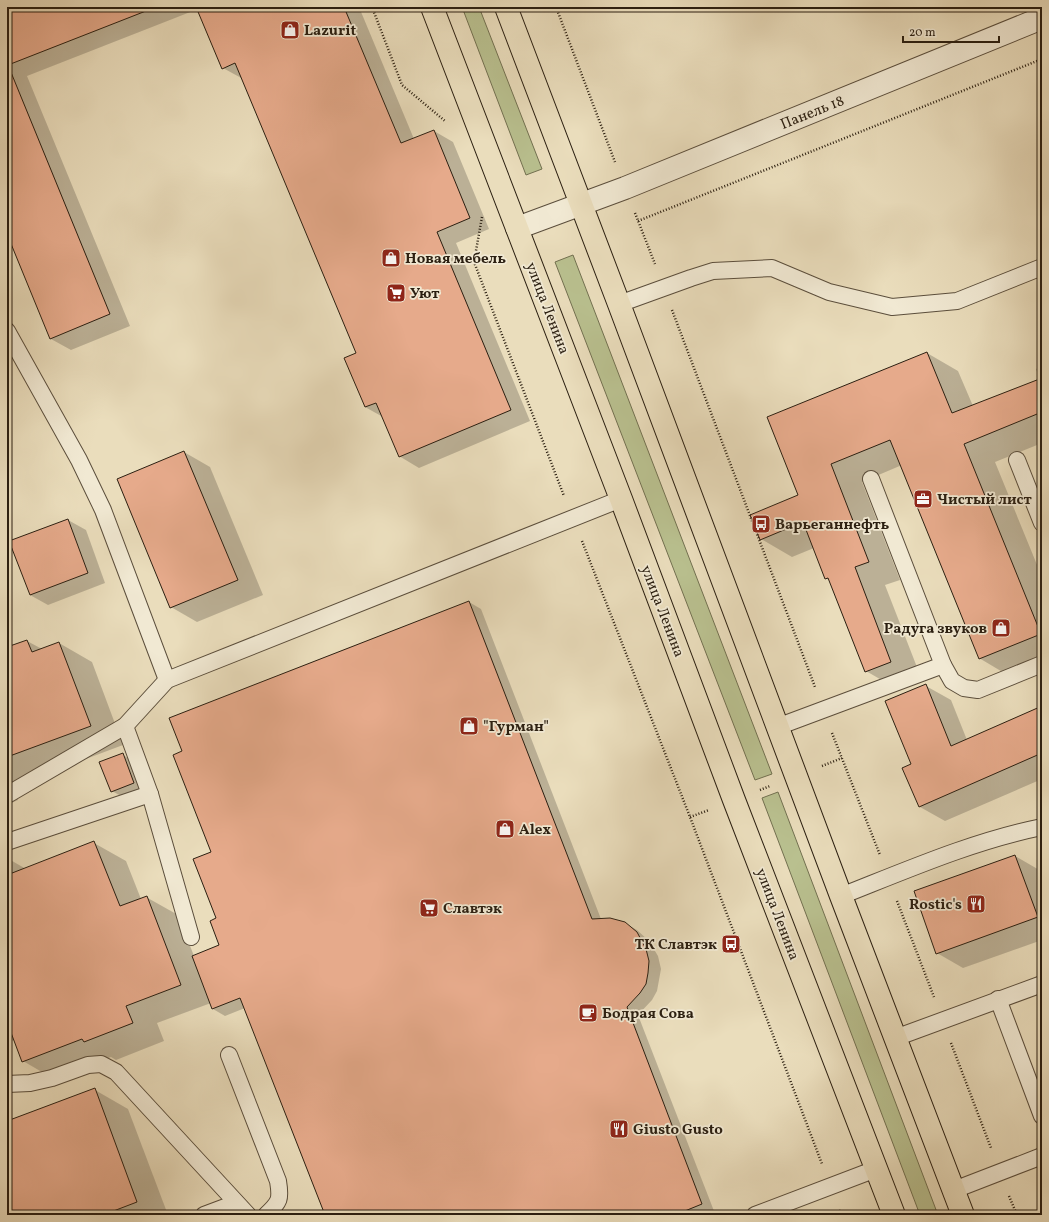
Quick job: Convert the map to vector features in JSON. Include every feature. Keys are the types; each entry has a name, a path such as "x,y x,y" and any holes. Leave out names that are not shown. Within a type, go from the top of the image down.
{"main road":[{"name":"улица Ленина","path":"432,7 894,1215"},
{"path":"506,7 841,896 964,1215"}],"street":[{"name":"Панель 18","path":"517,228 625,188 1042,18"}],"lane":[{"path":"619,304 712,271 772,268 829,292 892,307 957,301 1042,267"},
{"path":"7,331 79,460 103,510 167,680"},
{"path":"1017,460 1042,523"},
{"path":"871,479 943,665 952,681 964,688 978,690 1042,664"},
{"path":"7,795 125,726 167,680 621,499"},
{"path":"778,727 943,665"},
{"path":"125,726 150,794 191,937"},
{"path":"7,842 150,794"},
{"path":"841,896 963,849 1012,833 1042,827"},
{"path":"895,1038 1042,984"},
{"path":"998,999 1042,1116"},
{"path":"229,1056 278,1181 280,1196 277,1205 266,1215"},
{"path":"7,1084 30,1083 52,1078 88,1065 101,1064 116,1072 248,1215"},
{"path":"954,1190 1042,1156"},
{"path":"755,1215 876,1169"},
{"path":"204,1215 236,1202"}],"path":[{"path":"372,7 402,85 444,120 448,128"},
{"path":"556,7 1017,1215"},
{"path":"638,221 1042,59"},
{"path":"483,213 474,262 690,817 841,1215"},
{"path":"690,817 842,758"}],"green space":[{"path":"462,7 479,7 542,169 526,175"},
{"path":"573,255 772,774 755,780 555,262"},
{"path":"778,792 938,1215 920,1215 762,798"}],"building":[{"path":"7,7 150,7 151,9 8,65 110,314 50,339 7,234"},
{"name":"Уют","path":"196,7 344,7 401,143 434,130 470,218 437,232 511,410 399,457 376,403 365,407 344,358 356,353 235,63 222,69"},
{"path":"927,352 952,413 1042,378 1042,412 964,444 1041,634 979,659 890,440 831,464 869,562 855,567 891,662 865,672 828,578 825,579 803,522 760,540 750,515 798,495 767,417"},
{"path":"184,451 238,580 170,608 117,479"},
{"path":"68,519 88,573 30,595 9,541"},
{"name":"Славтэк","path":"469,601 592,919 610,918 625,922 637,932 646,949 649,961 646,984 627,1007 702,1204 675,1215 325,1215 240,998 212,1009 192,956 219,945 210,921 216,918 193,859 211,852 173,755 182,751 169,718"},
{"path":"27,640 32,652 59,642 91,726 7,757 7,647"},
{"path":"926,684 951,746 1042,706 1042,753 919,807 902,768 911,764 885,701"},
{"path":"123,753 134,783 111,792 99,762"},
{"path":"94,841 120,906 147,896 181,985 126,1006 133,1023 84,1042 82,1039 22,1062 7,1022 7,875"},
{"name":"Rostic's","path":"1015,855 1038,917 936,954 914,891"},
{"path":"95,1088 137,1202 103,1215 7,1215 7,1121"}],"place":[{"name":"Lazurit","path":"290,30"},
{"name":"Новая мебель","path":"391,258"},
{"name":"Уют","path":"396,293"},
{"name":"Чистый лист","path":"923,499"},
{"name":"Варьеганнефть","path":"761,524"},
{"name":"Радуга звуков","path":"1001,628"},
{"name":"\"Гурман\"","path":"469,726"},
{"name":"Alex","path":"505,829"},
{"name":"Rostic's","path":"976,904"},
{"name":"Славтэк","path":"429,908"},
{"name":"ТК Славтэк","path":"731,944"},
{"name":"Бодрая Сова","path":"588,1013"},
{"name":"Giusto Gusto","path":"619,1129"}]}
